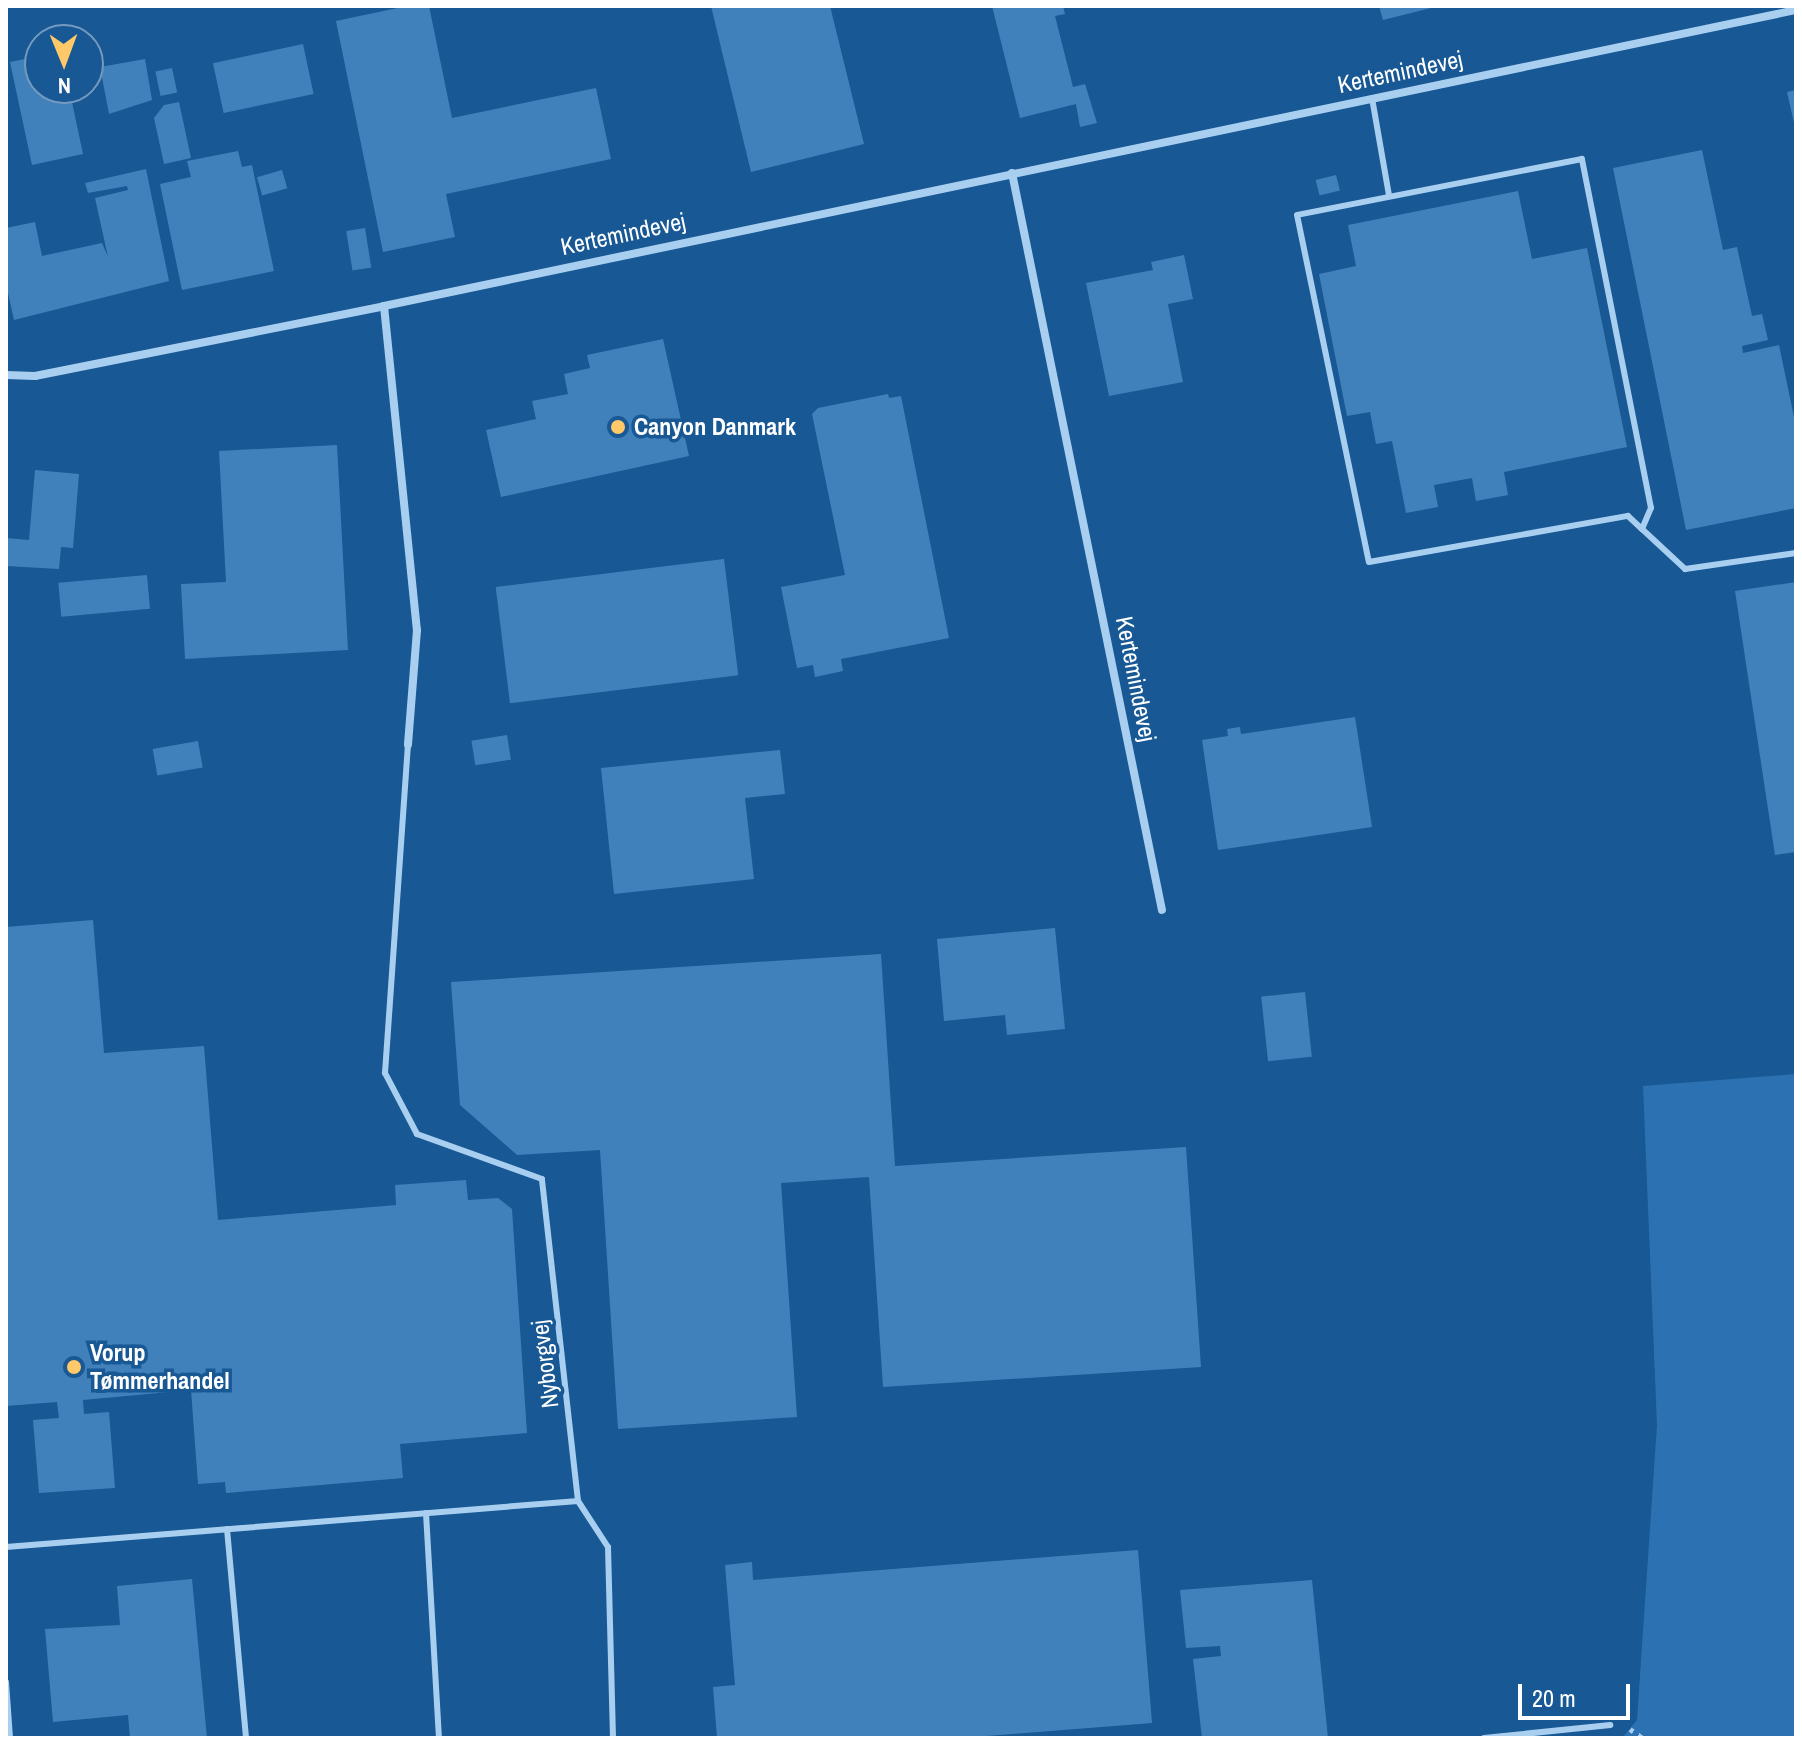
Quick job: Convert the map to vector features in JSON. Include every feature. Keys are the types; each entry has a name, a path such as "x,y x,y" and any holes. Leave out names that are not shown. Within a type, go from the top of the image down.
{"street":[{"name":"Kertemindevej","path":"6,375 35,376 384,306 1796,10"},
{"name":"Kertemindevej","path":"1012,173 1162,910"},
{"path":"384,306 417,630 408,745"}],"lane":[{"path":"1372,98 1389,195"},
{"path":"1642,529 1651,508 1582,159 1297,215 1369,562 1628,516 1685,569 1796,553"},
{"name":"Nyborgvej","path":"408,745 385,1073 417,1134 542,1179 578,1501"},
{"path":"6,1547 578,1501 608,1547 613,1738"},
{"path":"426,1513 439,1738"},
{"path":"227,1529 246,1738"},
{"path":"6,1682 10,1738"},
{"path":"1484,1738 1610,1725"}],"shaded area":[{"path":"1796,1074 1796,1738 1622,1738 1637,1720 1657,1425 1643,1086"}],"building":[{"path":"407,6 429,6 452,118 596,88 611,159 446,194 455,237 383,252 336,21"},
{"path":"711,6 830,6 864,144 751,172"},
{"path":"992,6 1063,6 1065,14 1055,16 1073,87 1085,84 1097,123 1080,127 1076,104 1020,118"},
{"path":"1379,6 1435,6 1435,7 1383,20"},
{"path":"303,44 314,94 224,113 213,63"},
{"path":"24,59 24,104 72,104 83,154 32,165 10,62"},
{"path":"145,59 152,100 109,114 104,66"},
{"path":"172,68 177,92 161,96 155,72"},
{"path":"1796,90 1796,127 1795,127 1787,92"},
{"path":"179,102 191,158 164,164 154,118 164,105"},
{"path":"1702,150 1723,250 1737,247 1752,316 1762,314 1768,340 1742,346 1743,353 1779,345 1796,427 1796,508 1686,530 1613,168"},
{"path":"238,151 242,167 252,165 274,271 182,290 160,184 191,177 187,161"},
{"path":"146,169 169,281 14,320 6,284 6,228 35,222 42,256 102,243 108,257 95,198 128,190 127,186 88,193 85,183"},
{"path":"282,170 287,188 262,195 257,177"},
{"path":"1336,175 1340,191 1319,196 1316,180"},
{"path":"1518,191 1532,259 1587,248 1627,447 1504,472 1508,495 1476,501 1472,478 1434,485 1438,507 1406,513 1392,441 1376,444 1370,412 1347,416 1319,274 1356,266 1348,225"},
{"path":"365,228 371,268 352,270 346,231"},
{"path":"1184,255 1193,299 1168,304 1183,382 1109,396 1086,283 1153,270 1151,262"},
{"path":"663,339 689,456 501,497 486,430 536,419 532,401 568,394 564,374 590,368 587,355"},
{"path":"888,394 889,398 901,396 949,638 841,659 843,671 815,677 813,665 797,668 781,587 845,575 812,414 818,408"},
{"path":"337,445 348,650 185,659 181,584 226,582 219,451"},
{"path":"35,470 79,474 73,548 61,547 59,569 6,566 6,538 29,540"},
{"path":"724,559 738,675 510,703 496,587"},
{"path":"147,575 150,609 61,617 58,583"},
{"path":"1796,582 1796,852 1775,855 1735,591"},
{"path":"1355,717 1372,827 1218,850 1202,740 1228,736 1227,729 1240,727 1241,734"},
{"path":"507,735 511,760 475,765 471,741"},
{"path":"198,741 203,768 157,776 153,749"},
{"path":"780,750 785,794 745,798 754,879 614,894 601,768"},
{"path":"93,920 104,1053 204,1046 218,1220 396,1205 395,1185 466,1180 468,1200 498,1198 512,1209 527,1433 400,1444 403,1478 226,1493 225,1482 198,1484 191,1390 83,1400 84,1414 109,1412 115,1488 39,1493 33,1420 59,1418 57,1402 6,1406 6,927"},
{"path":"1055,928 1065,1029 1007,1035 1005,1015 944,1021 937,939"},
{"path":"881,954 895,1166 1186,1147 1201,1367 883,1387 869,1177 781,1183 797,1417 618,1429 600,1150 517,1155 460,1105 451,982"},
{"path":"1305,992 1312,1057 1268,1061 1261,997"},
{"path":"1138,1550 1152,1723 961,1738 717,1738 713,1687 735,1685 725,1565 752,1562 753,1580"},
{"path":"192,1579 207,1738 130,1738 128,1715 53,1722 45,1629 120,1625 117,1586"},
{"path":"1312,1580 1328,1738 1202,1738 1193,1659 1221,1656 1220,1646 1186,1648 1180,1590"}],"place":[{"name":"Canyon Danmark","path":"618,427"},
{"name":"Vorup Tømmerhandel","path":"74,1367"}]}
